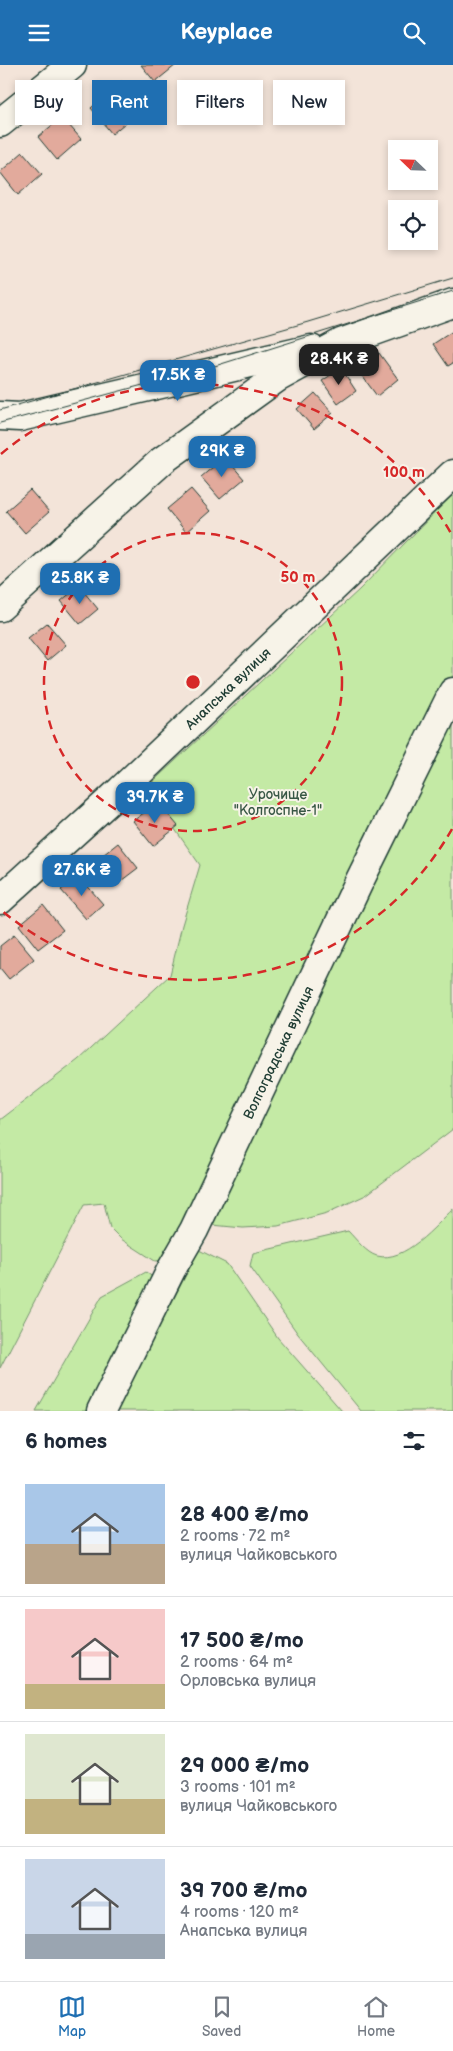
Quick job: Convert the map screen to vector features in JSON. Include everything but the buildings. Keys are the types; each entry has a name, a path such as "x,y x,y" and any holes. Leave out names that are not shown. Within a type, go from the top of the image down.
{"street":[{"path":"0,123 72,65"},
{"path":"0,416 20,417 352,339 453,303"},
{"path":"0,607 163,460 277,378 352,339"},
{"name":"Анапська вулиця","path":"0,900 121,790 453,474"},
{"name":"Волгоградська вулиця","path":"101,1411 171,1270 194,1230 358,884 453,693"}],"green space":[{"name":"Урочище \"Колгоспне-1\"","path":"453,494 453,675 166,1260 155,1261 121,1239 110,1228 104,1203 84,1205 0,1368 0,1120 78,1060 170,975 182,925 200,865 146,788 360,589"},
{"path":"453,704 453,1129 366,1195 327,1213 278,1226 243,1228 212,1225 259,1120"},
{"path":"453,1209 453,1411 361,1411 298,1334 250,1266 253,1253 348,1231 369,1252 377,1256 388,1257 409,1249"},
{"path":"199,1250 227,1264 278,1338 342,1411 115,1411"},
{"path":"146,1272 155,1279 94,1411 36,1411 102,1296"}],"tram line":[{"path":"0,410 308,322 453,278"},
{"path":"0,423 218,365 453,291"}]}
